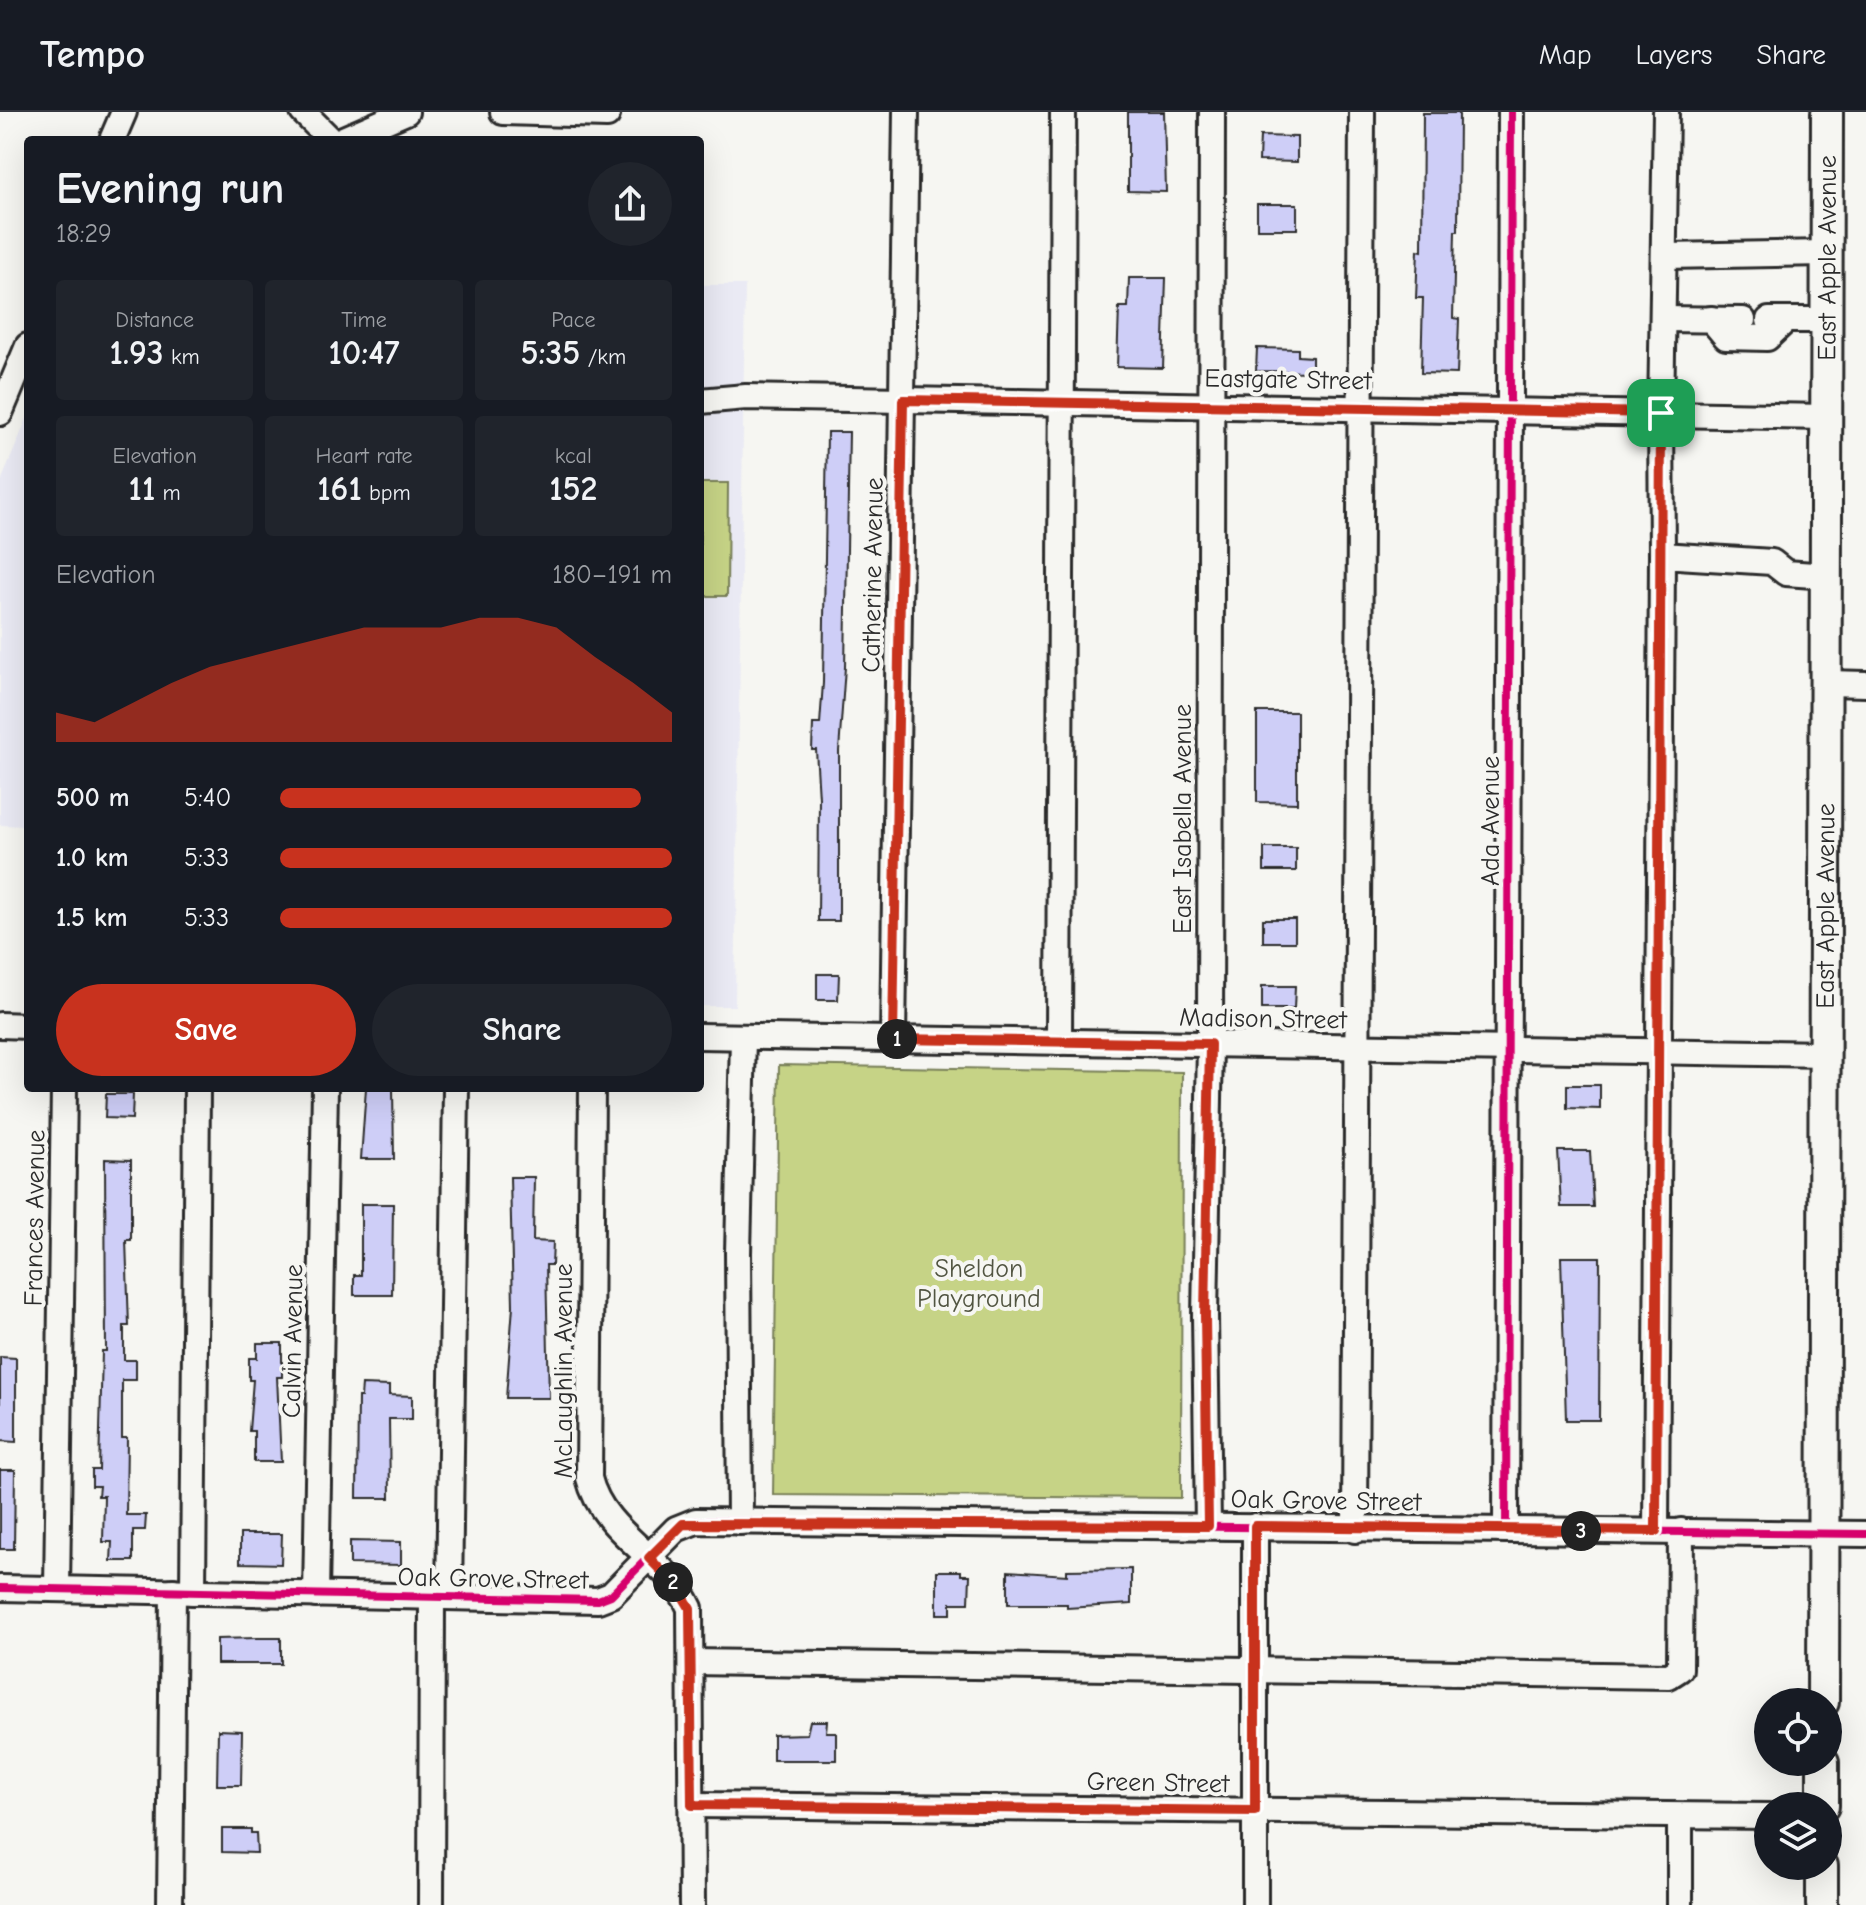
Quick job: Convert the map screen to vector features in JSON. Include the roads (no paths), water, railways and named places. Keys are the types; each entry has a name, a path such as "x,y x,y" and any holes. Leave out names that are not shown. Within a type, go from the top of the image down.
{"main road":[{"name":"East Apple Avenue","path":"1823,1688 1827,112"},
{"path":"1822,1880 1822,1905"}],"street":[{"path":"114,136 124,112"},
{"path":"350,136 406,112"},
{"path":"503,112 607,114"},
{"name":"Catherine Avenue","path":"893,1039 906,112"},
{"path":"1059,1042 1063,112"},
{"name":"East Isabella Avenue","path":"1208,1526 1205,1316 1210,1044 1212,112"},
{"path":"1355,1530 1360,1048 1362,112"},
{"name":"Ada Avenue","path":"1506,1530 1511,112"},
{"path":"1656,1531 1661,413 1666,112"},
{"path":"1666,256 1827,253"},
{"path":"1664,319 1828,320"},
{"path":"1711,319 1726,337 1767,338 1764,320"},
{"path":"0,413 24,360"},
{"name":"Eastgate Street","path":"704,401 746,397 1828,417"},
{"path":"1662,555 1772,562 1786,573 1827,576"},
{"path":"1827,683 1866,684"},
{"path":"0,1025 24,1026"},
{"name":"Madison Street","path":"704,1036 1825,1054"},
{"path":"740,1522 738,1253 743,1037"},
{"name":"Frances Avenue","path":"57,1589 64,1092"},
{"path":"170,1905 183,1592 197,1092"},
{"name":"Calvin Avenue","path":"316,1595 325,1092"},
{"path":"431,1905 456,1092"},
{"name":"McLaughlin Avenue","path":"592,1092 589,1478 599,1506 678,1588 690,1608 692,1905"},
{"name":"Oak Grove Street","path":"0,1588 598,1600 611,1595 683,1524 740,1522 1866,1534"},
{"path":"1255,1526 1255,1905"},
{"path":"691,1662 1676,1674 1680,1669 1681,1531"},
{"name":"Green Street","path":"692,1805 1754,1816"},
{"path":"1680,1816 1680,1905"}],"park label":[{"name":"Sheldon Playground","path":"979,1283"}]}
